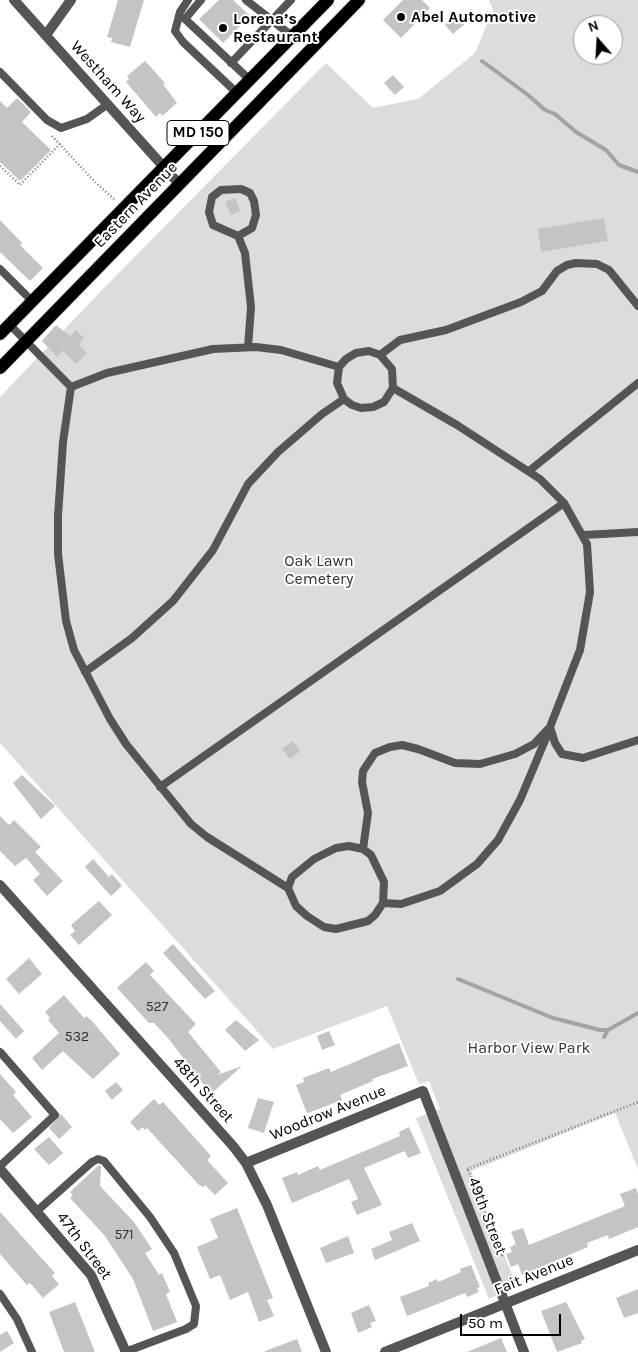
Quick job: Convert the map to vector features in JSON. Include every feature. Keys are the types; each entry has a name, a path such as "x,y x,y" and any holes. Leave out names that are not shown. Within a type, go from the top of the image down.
{"main road":[{"name":"Eastern Avenue","path":"0,334 328,0"},
{"name":"Eastern Avenue","path":"0,368 180,184 353,2"}],"street":[{"name":"Westham Way","path":"14,0 180,184"},
{"path":"46,35 71,0"},
{"name":"48th Street","path":"0,885 246,1163 267,1205 326,1352"},
{"name":"Woodrow Avenue","path":"246,1163 422,1091"},
{"name":"49th Street","path":"422,1091 524,1352"},
{"name":"47th Street","path":"0,1167 92,1275 125,1352"},
{"name":"Fait Avenue","path":"385,1352 638,1250"}],"lane":[{"path":"188,0 180,12 175,31 183,42 237,93"},
{"path":"201,0 185,19 250,80"},
{"path":"246,0 292,36"},
{"path":"231,62 292,0"},
{"path":"0,72 47,120 61,128 87,119 108,104"},
{"path":"238,236 252,228 256,215 254,201 250,193 242,189 221,190 212,197 209,212 213,225 238,236 245,253 251,307 248,347"},
{"path":"380,355 400,340 446,330 527,299 542,291 557,271 567,265 588,263 609,270 638,306"},
{"path":"0,269 32,301"},
{"path":"10,325 71,387"},
{"path":"71,387 107,373 158,361 213,350 248,347 281,350 339,367"},
{"path":"368,351 380,355 392,369 393,388 384,402 373,407 361,408 352,405 344,399 337,383 339,367 346,358 356,352 368,351"},
{"path":"529,471 638,383"},
{"path":"71,387 61,462 58,554 66,621 74,650 118,731 160,787 191,824 288,888 296,906 306,916 324,927 336,929 368,921 375,915 383,903 384,882 371,855 362,849 349,846 324,852 302,867 292,878 288,888"},
{"path":"383,903 401,904 440,892 477,864 498,840 520,800 580,650 590,575 584,535 564,504 540,479 458,425 393,388"},
{"path":"85,672 132,638 173,601 213,550 252,479 304,428 344,399"},
{"path":"160,787 564,504"},
{"path":"584,535 638,532"},
{"path":"550,727 555,743 562,754 572,757 597,755 638,740"},
{"path":"362,849 368,814 362,782 363,771 375,753 402,745 455,763 480,764 515,754 534,744 550,727"},
{"path":"0,1052 55,1115 0,1167"},
{"path":"37,1210 92,1162 98,1159 104,1161 150,1217 174,1253 196,1306 194,1324 186,1329 125,1352"},
{"path":"0,1294 17,1318 32,1352"}],"path":[{"path":"46,130 96,183 114,199"},
{"path":"0,166 20,185 60,144"},
{"path":"467,1169 638,1102"}],"green space":[{"name":"Oak Lawn Cemetery","path":"489,0 638,0 638,1169 615,1113 471,1171 517,1287 489,1299 416,1118 440,1109 429,1081 419,1084 387,1006 273,1049 0,743 0,397 102,290 326,63 373,108 418,99 475,53 493,10"}],"building":[{"path":"118,0 144,0 130,47 111,42 112,38 107,37"},
{"name":"Lorena’s Restaurant","path":"219,0 233,0 250,16 223,43 199,19"},
{"name":"Abel Automotive","path":"403,0 422,0 430,8 401,38 383,20"},
{"path":"457,13 467,22 453,34 445,25"},
{"path":"145,61 165,83 163,84 177,103 162,116 160,113 156,117 126,82 129,79 127,76"},
{"path":"393,75 404,87 395,95 384,83"},
{"path":"17,98 31,112 22,122 51,150 20,181 0,162 0,101 7,108"},
{"path":"235,198 240,211 231,215 225,202"},
{"path":"604,218 608,241 541,252 538,229"},
{"path":"0,220 22,243 20,245 43,268 30,281 0,252"},
{"path":"56,325 70,336 76,330 84,338 78,344 87,353 76,364 63,351 57,357 42,341"},
{"path":"293,741 300,751 290,759 282,749"},
{"path":"22,775 55,806 41,819 13,783"},
{"path":"0,816 9,825 14,820 41,847 35,852 63,881 47,896 33,880 40,874 26,858 15,866 0,851"},
{"path":"93,859 109,877 112,874 122,886 111,896 85,867"},
{"path":"99,901 112,915 79,945 70,935 75,931 71,925"},
{"path":"173,944 215,991 205,999 163,953"},
{"path":"29,958 42,974 19,994 6,979"},
{"path":"146,962 154,971 150,975 196,1024 188,1032 221,1072 217,1075 242,1066 211,1094 168,1038 154,1023 149,1023 117,988"},
{"path":"64,995 84,1018 86,1016 91,1020 120,1054 93,1079 63,1051 42,1070 32,1058 59,1033 48,1020 50,1018 45,1012"},
{"path":"0,1004 24,1031 16,1039 0,1021"},
{"path":"236,1020 259,1040 245,1051 225,1030"},
{"path":"329,1031 335,1045 322,1050 317,1036"},
{"path":"399,1043 408,1066 372,1079 373,1081 340,1095 342,1100 308,1113 306,1111 296,1085 304,1082 303,1078 329,1068 331,1072"},
{"path":"0,1074 16,1092 13,1095 32,1117 13,1133 0,1119"},
{"path":"116,1082 123,1090 112,1100 105,1091"},
{"path":"258,1098 274,1102 264,1133 248,1128"},
{"path":"154,1099 159,1105 163,1102 211,1156 207,1160 228,1183 215,1195 205,1185 204,1187 199,1185 147,1128 145,1130 143,1127 138,1131 130,1122"},
{"path":"61,1114 72,1127 59,1139 49,1128"},
{"path":"409,1127 421,1153 408,1158 405,1151 364,1168 382,1205 357,1215 351,1202 358,1199 349,1179 292,1203 282,1178 297,1172 298,1175 318,1166 320,1170 400,1136 399,1132"},
{"path":"49,1137 63,1153 49,1165 34,1149"},
{"path":"99,1165 101,1166 100,1186 134,1222 152,1249 145,1253 159,1275 162,1273 170,1292 166,1294 177,1322 153,1331 133,1279 105,1236 70,1198 73,1195 70,1192"},
{"path":"636,1188 638,1194 638,1227 609,1239 608,1235 587,1243 588,1247 522,1275 518,1264 511,1267 506,1254 512,1252 510,1247 516,1244 511,1232 523,1228 529,1245 625,1206 620,1194"},
{"path":"237,1208 273,1298 267,1300 274,1316 259,1322 248,1292 230,1300 220,1275 210,1279 197,1247 218,1238 210,1219"},
{"path":"0,1212 55,1273 52,1276 59,1284 43,1298 30,1283 27,1285 0,1254"},
{"path":"412,1223 420,1241 375,1260 371,1249 392,1240 389,1232"},
{"path":"348,1236 354,1253 326,1263 320,1248"},
{"path":"471,1265 480,1287 477,1288 479,1292 467,1297 465,1293 407,1316 400,1297 429,1286 428,1283 437,1279 438,1282 457,1274 461,1272 460,1269"},
{"path":"638,1289 638,1313 624,1318 616,1298"},
{"path":"75,1302 95,1352 64,1352 49,1312"},
{"path":"566,1302 585,1339 581,1341 582,1343 557,1352 541,1311"},
{"path":"369,1305 376,1321 370,1323 372,1327 358,1333 351,1313"},
{"path":"7,1331 14,1343 0,1352 0,1335"},
{"path":"501,1338 507,1352 467,1352"},
{"path":"297,1339 302,1352 265,1352 265,1351"}],"waterway":[{"path":"482,61 545,110 555,114 576,132 606,150 619,165 638,172"},
{"path":"458,979 553,1018 600,1030 608,1030 638,1013"},
{"path":"604,1037 608,1030"}],"place":[{"name":"Abel Automotive","path":"401,17"},
{"name":"Lorena’s Restaurant","path":"223,28"}],"park label":[{"name":"Harbor View Park","path":"529,1048"}]}
